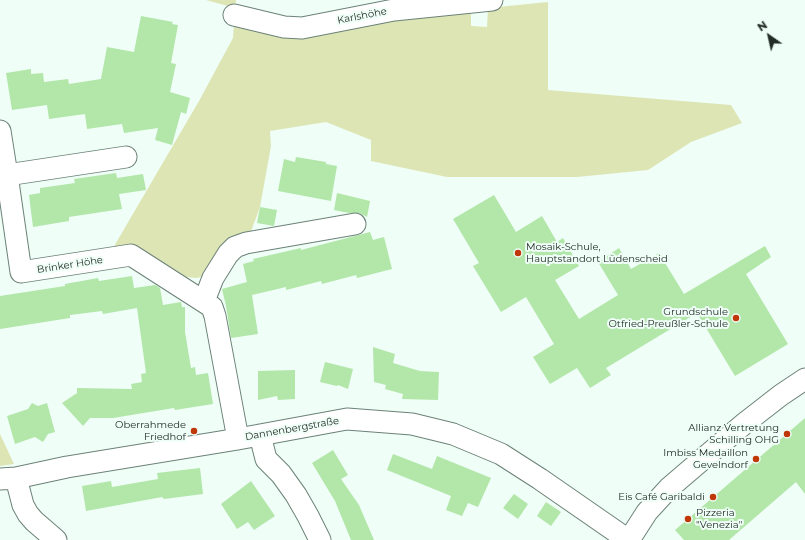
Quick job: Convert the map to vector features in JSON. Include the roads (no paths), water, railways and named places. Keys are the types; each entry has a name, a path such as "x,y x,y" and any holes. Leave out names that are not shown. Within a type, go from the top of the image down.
{"street":[{"name":"Karlshöhe","path":"234,14 284,27 302,28 394,10 492,0"},
{"name":"Brinker Höhe","path":"0,132 21,272 131,255 212,307 215,316 238,439"},
{"path":"7,175 126,158"},
{"path":"204,302 213,278 228,254 235,247 246,243 355,224"},
{"path":"628,540 647,512 669,488 744,423 805,379"},
{"name":"Dannenbergstraße","path":"8,478 347,419 406,423 434,428 453,434 501,454 628,540"},
{"path":"260,435 266,459 281,474 296,495 320,540"},
{"path":"8,478 28,514 56,540"}],"place":[{"name":"Mosaik-Schule, Hauptstandort Lüdenscheid","path":"518,253"},
{"name":"Grundschule Otfried-Preußler-Schule","path":"736,318"},
{"name":"Oberrahmede Friedhof","path":"194,431"},
{"name":"Allianz Vertretung Schilling OHG","path":"787,434"},
{"name":"Imbiss Medaillon Gevelndorf","path":"756,459"},
{"name":"Eis Café Garibaldi","path":"713,497"},
{"name":"Pizzeria \"Venezia\"","path":"688,519"}]}
